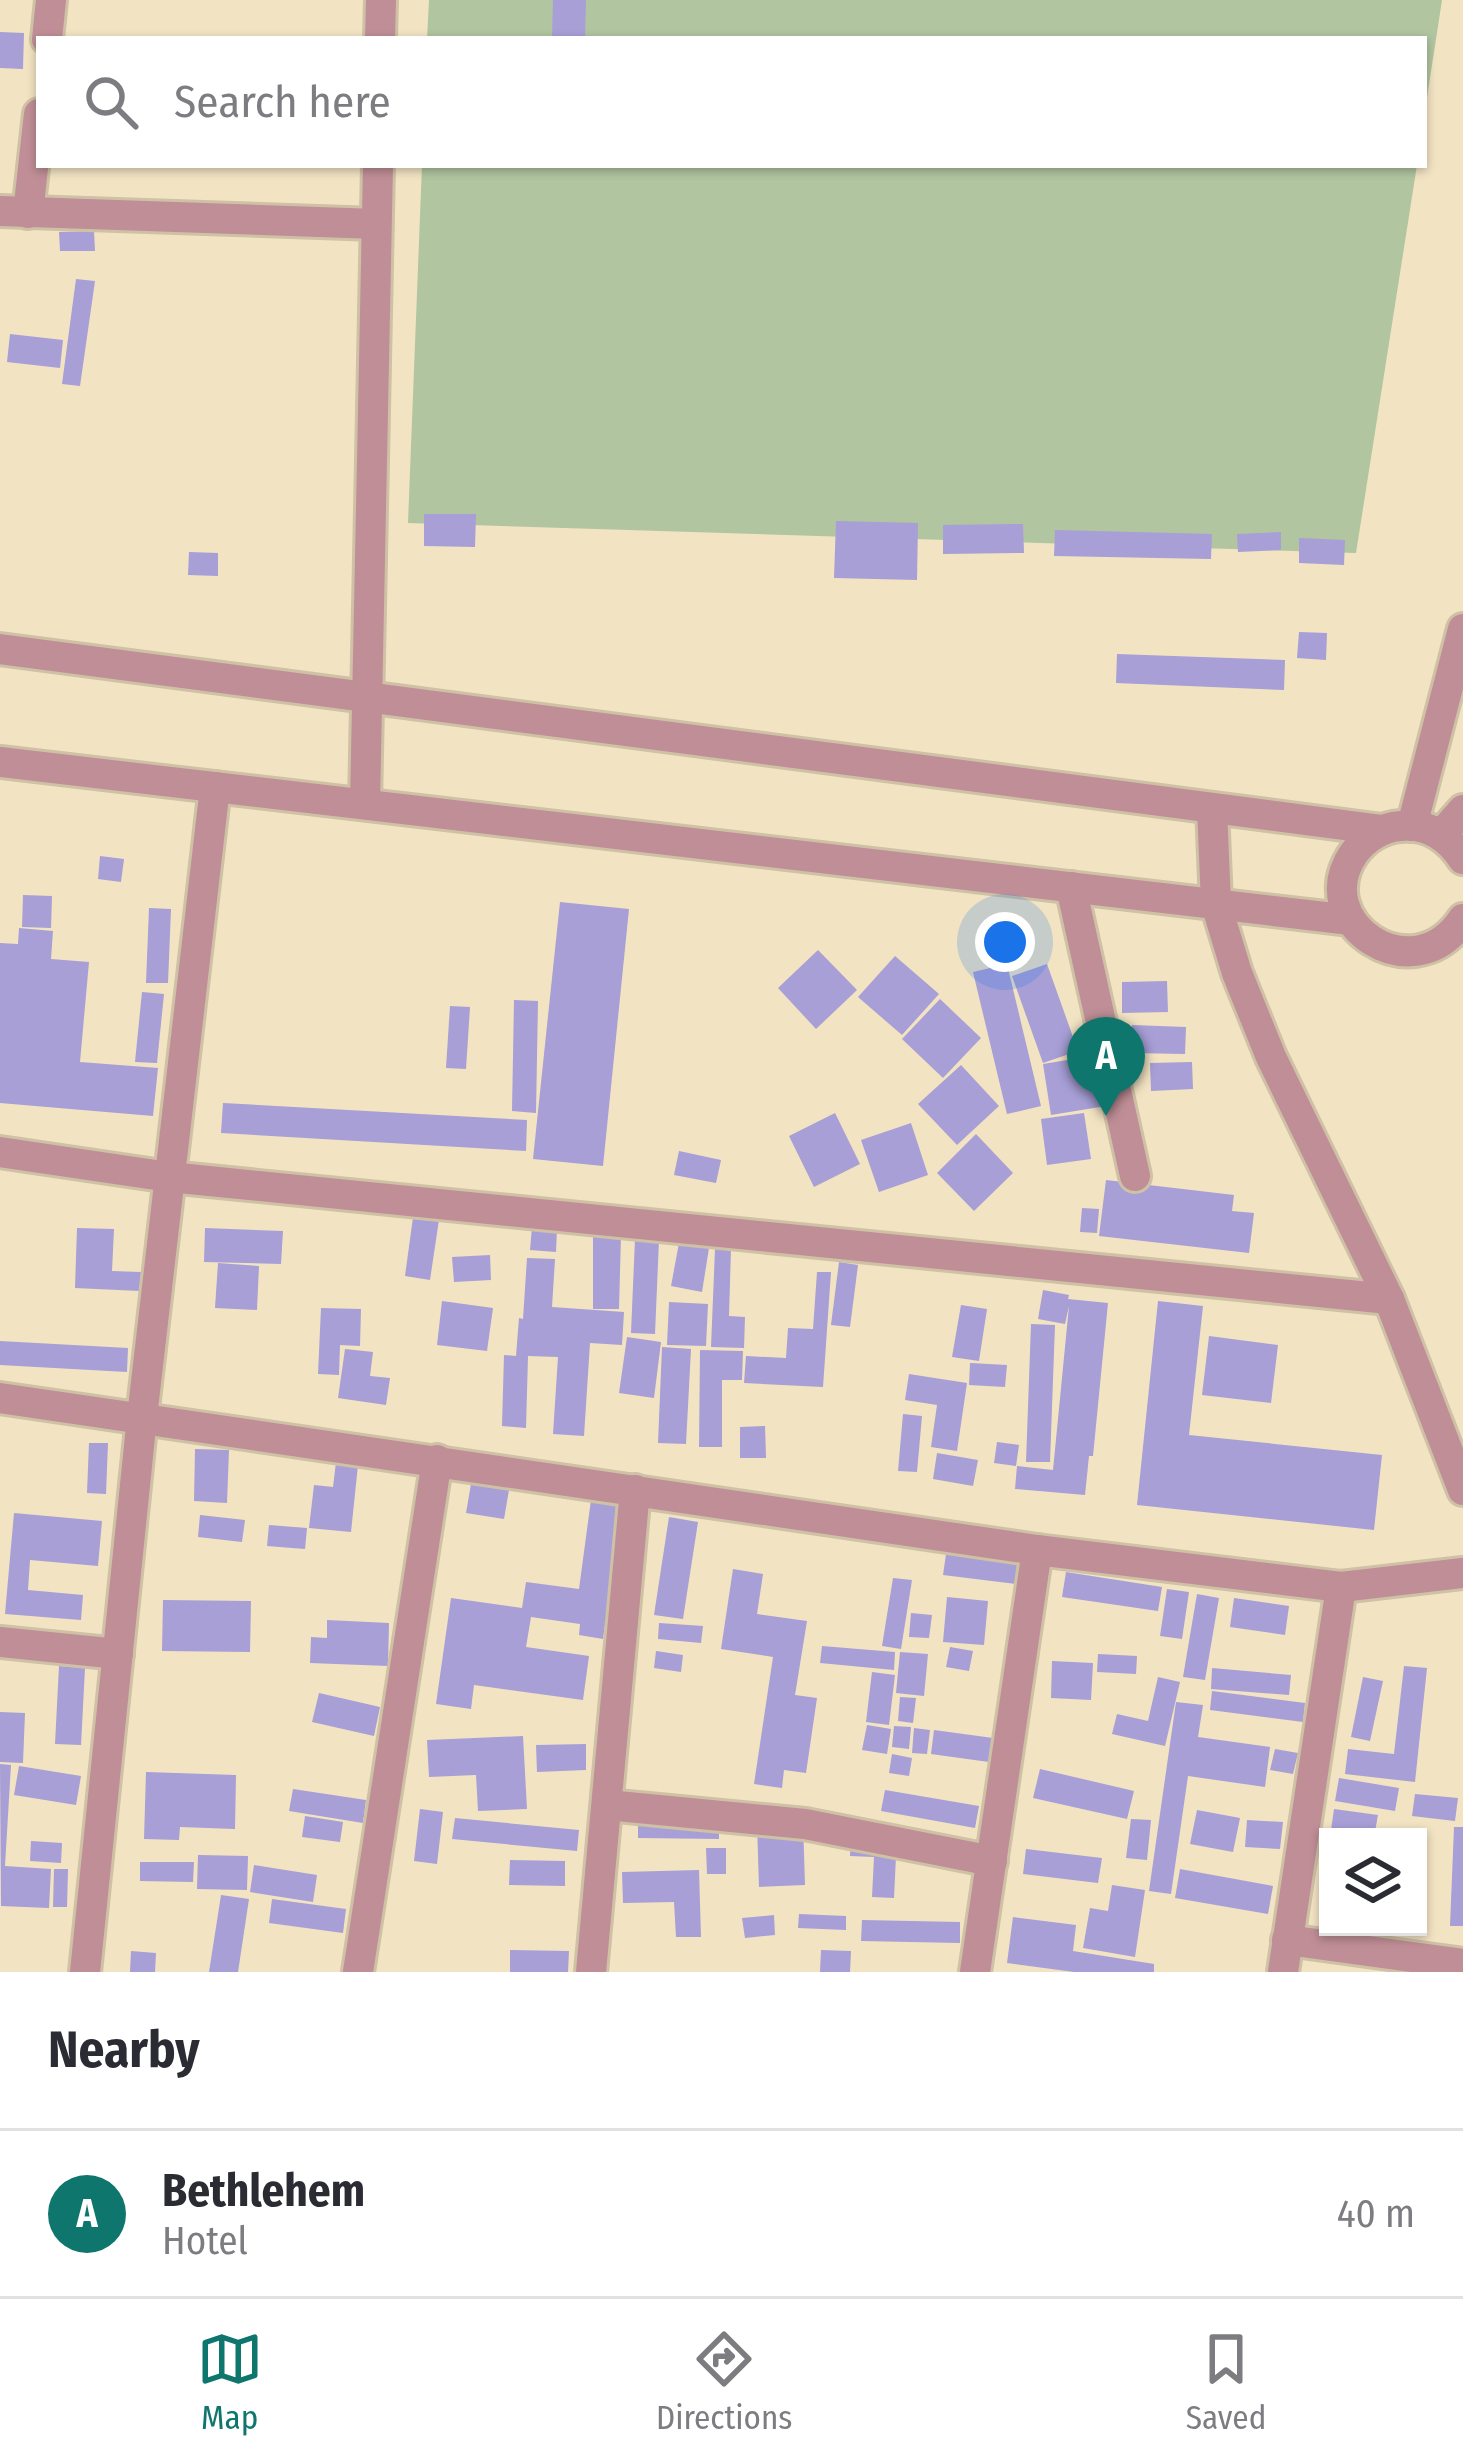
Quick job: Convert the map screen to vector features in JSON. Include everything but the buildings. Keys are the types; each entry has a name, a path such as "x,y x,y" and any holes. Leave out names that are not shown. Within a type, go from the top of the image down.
{"street":[{"path":"47,36 51,0"},
{"path":"380,36 381,0"},
{"path":"36,126 14,212 376,224"},
{"path":"365,804 378,168"},
{"path":"1436,839 1463,629"},
{"path":"0,649 1436,839"},
{"path":"0,762 1351,920"},
{"path":"85,1972 142,1417 215,787"},
{"path":"1212,808 1216,904 1262,1036 1389,1299 1463,1490"},
{"path":"1463,810 1436,839 1358,848 1344,876 1345,906 1351,920 1372,942 1401,952 1431,947 1463,919"},
{"path":"1071,887 1135,1176"},
{"path":"0,1152 169,1177 1389,1299"},
{"path":"0,1398 1037,1550 1341,1587 1463,1574"},
{"path":"358,1972 437,1460"},
{"path":"591,1972 635,1490"},
{"path":"975,1972 1037,1550"},
{"path":"1282,1972 1341,1587"},
{"path":"0,1642 118,1654"},
{"path":"607,1805 806,1824 992,1861"},
{"path":"1287,1940 1463,1964"}],"green space":[{"path":"429,0 1442,0 1427,98 1427,36 427,36"},
{"path":"422,168 1417,168 1356,553 408,523"}],"place":[{"name":"Bethlehem","path":"1106,1116"}]}
